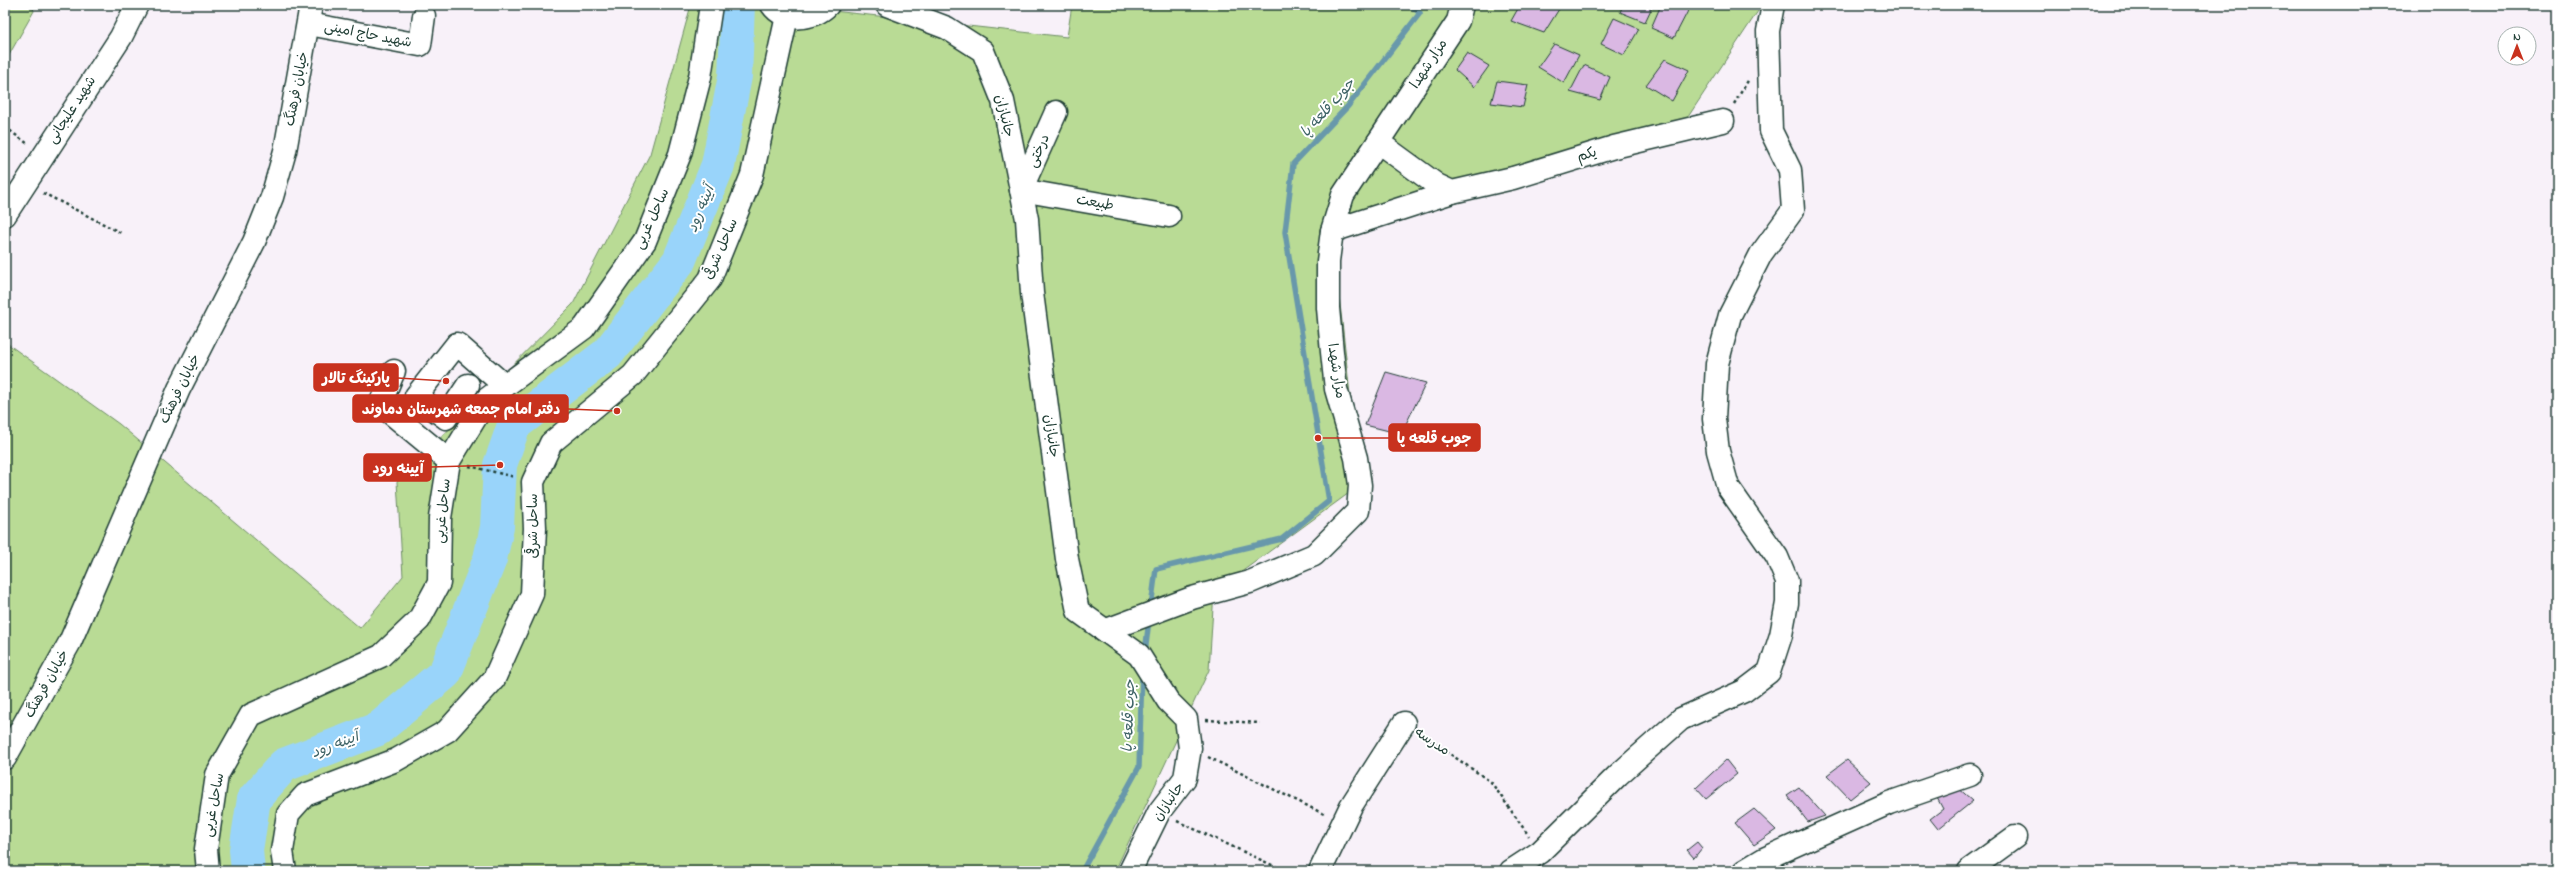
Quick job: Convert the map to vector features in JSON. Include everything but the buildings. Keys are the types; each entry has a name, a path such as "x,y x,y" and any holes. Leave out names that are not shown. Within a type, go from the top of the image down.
{"street":[{"name":"شهید علیجانی","path":"5,215 120,37 137,5"},
{"name":"ساحل غربی","path":"208,871 206,849 217,775 251,715 381,656 419,620 439,583 440,518 457,463 487,399 584,328 644,241 680,154 700,77 711,5"},
{"path":"780,10 800,18 813,15 828,5"},
{"name":"جانبازان","path":"887,5 947,28 982,51 1002,101 1027,219 1033,301 1073,590 1078,611 1144,663 1168,701 1186,719 1190,748 1185,778 1159,812 1130,871"},
{"name":"مزار شهدا","path":"1104,631 1192,598 1250,582 1314,555 1358,511 1360,485 1356,458 1336,389 1332,352 1328,308 1328,261 1332,231 1343,195 1458,21 1462,5"},
{"path":"1524,864 1618,775 1681,719 1744,691 1769,672 1781,635 1787,602 1787,581 1777,557 1728,487 1718,451 1714,419 1717,364 1730,315 1761,254 1793,210 1790,170 1772,131 1768,30 1773,5"},
{"name":"ساحل شرقی","path":"285,871 282,851 288,814 305,795 396,760 447,731 494,679 532,594 535,528 533,482 551,443 633,375 710,279 752,175 780,10"},
{"name":"شهید حاج امینی","path":"310,15 420,45 424,16"},
{"name":"خیابان فرهنگ","path":"5,758 70,642 176,395 254,242 272,197 285,151 310,15"},
{"name":"درختی","path":"1021,190 1056,112"},
{"name":"یکم","path":"1332,231 1452,192 1494,183 1614,147 1724,121"},
{"path":"1378,142 1437,185 1452,192"},
{"name":"طبیعت","path":"1021,190 1169,216"},
{"path":"468,385 446,418 416,396 457,344 505,386"},
{"path":"394,371 380,404 457,463"},
{"name":"مدرسه","path":"1320,871 1343,823 1370,774 1404,723"},
{"path":"1744,871 1764,860 1889,803 1970,775"},
{"path":"1968,871 2015,836"}],"path":[{"path":"1724,121 1768,49"},
{"path":"5,127 42,156"},
{"path":"25,183 123,234"},
{"path":"457,463 517,478"},
{"path":"1186,719 1260,723"},
{"name":"مدرسه","path":"1404,723 1491,782 1524,864"},
{"path":"1190,748 1343,823"},
{"path":"1159,812 1285,871"}],"green space":[{"path":"5,5 32,5 34,11 5,62"},
{"path":"691,5 779,5 1067,37 1072,5 1762,5 1678,132 1332,231 1360,485 1214,592 1209,670 1115,871 5,871 5,342 119,424 360,628 403,576 397,482 573,304 650,154"}],"waterway":[{"name":"آیینه رود","path":"248,871 246,850 254,799 284,765 378,729 445,673 490,559 497,527 500,465 514,425 607,354 679,261 718,165 735,76 738,5"},
{"name":"جوب قلعه پا","path":"1151,607 1156,569 1282,539 1329,501 1285,232 1293,164 1348,106 1420,13 1410,5"},
{"name":"جوب قلعه پا","path":"1145,653 1149,620"},
{"name":"جوب قلعه پا","path":"1082,871 1139,767 1142,673"}],"place":[{"name":"پارکینگ تالار","path":"446,381"},
{"name":"دفتر امام جمعه شهرستان دماوند","path":"617,411"},
{"name":"جوب قلعه پا","path":"1318,438"},
{"name":"آیینه رود","path":"500,465"}]}
